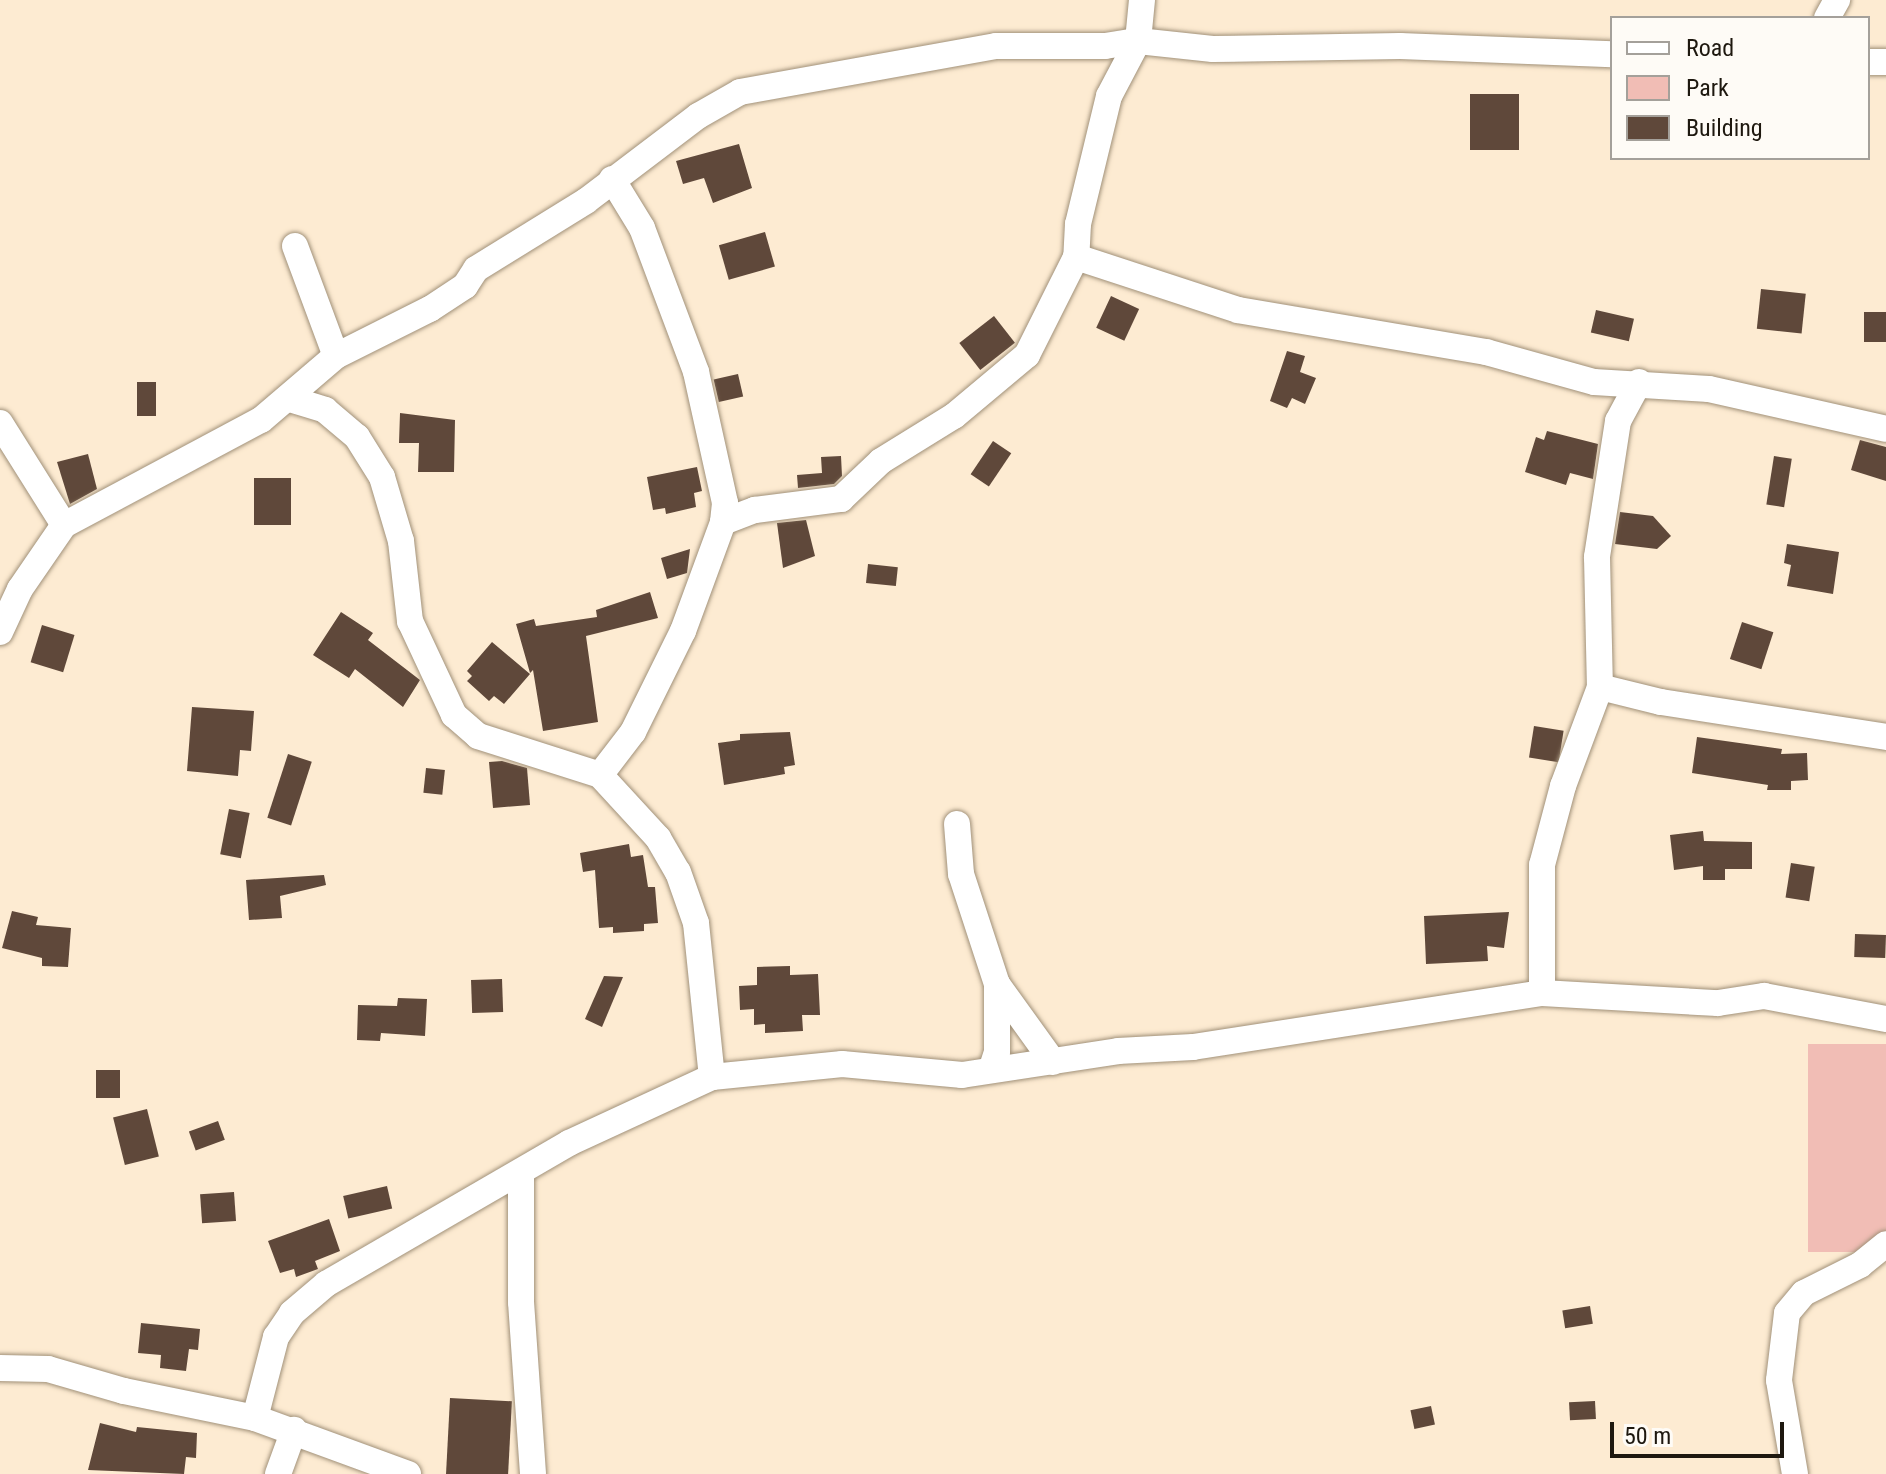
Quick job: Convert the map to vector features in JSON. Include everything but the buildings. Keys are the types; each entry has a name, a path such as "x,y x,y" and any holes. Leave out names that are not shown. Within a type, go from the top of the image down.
{"street":[{"path":"723,522 755,510 841,499 881,461 954,416 1027,355 1076,257 1078,224 1109,96 1138,41 1142,0"},
{"path":"0,632 20,589 64,525 199,454 299,391 336,356 430,309 465,286 476,269 586,201 612,179 740,92 996,46 1105,46 1138,41 1213,49 1400,46 1610,54"},
{"path":"600,775 633,732 683,631 723,522 725,503 696,372 642,228 612,179"},
{"path":"295,246 336,356"},
{"path":"1076,257 1238,310 1486,352 1594,382 1639,382 1709,389 1886,429"},
{"path":"1542,993 1542,865 1563,786 1600,687 1597,557 1618,421 1639,382"},
{"path":"299,391 357,437 382,477 401,541 410,621 454,715 478,736 600,775 658,838 678,872 696,923 704,969 712,1077"},
{"path":"0,423 64,525"},
{"path":"1600,687 1661,702 1886,737"},
{"path":"957,824 961,874 997,984 1053,1062"},
{"path":"991,1070 997,1052 997,984"},
{"path":"255,1418 268,1355 281,1327 326,1284 569,1143 712,1077 842,1064 927,1075 991,1070 1193,1047 1542,993 1718,1003 1764,996 1886,1019"},
{"path":"521,1173 521,1302 535,1472"},
{"path":"1795,1474 1779,1380 1787,1313 1798,1297 1886,1244"},
{"path":"0,1368 48,1369 124,1391 255,1418 408,1474"},
{"path":"278,1474 294,1430"}],"green space":[{"path":"1808,1044 1886,1044 1886,1252 1808,1252"}]}
